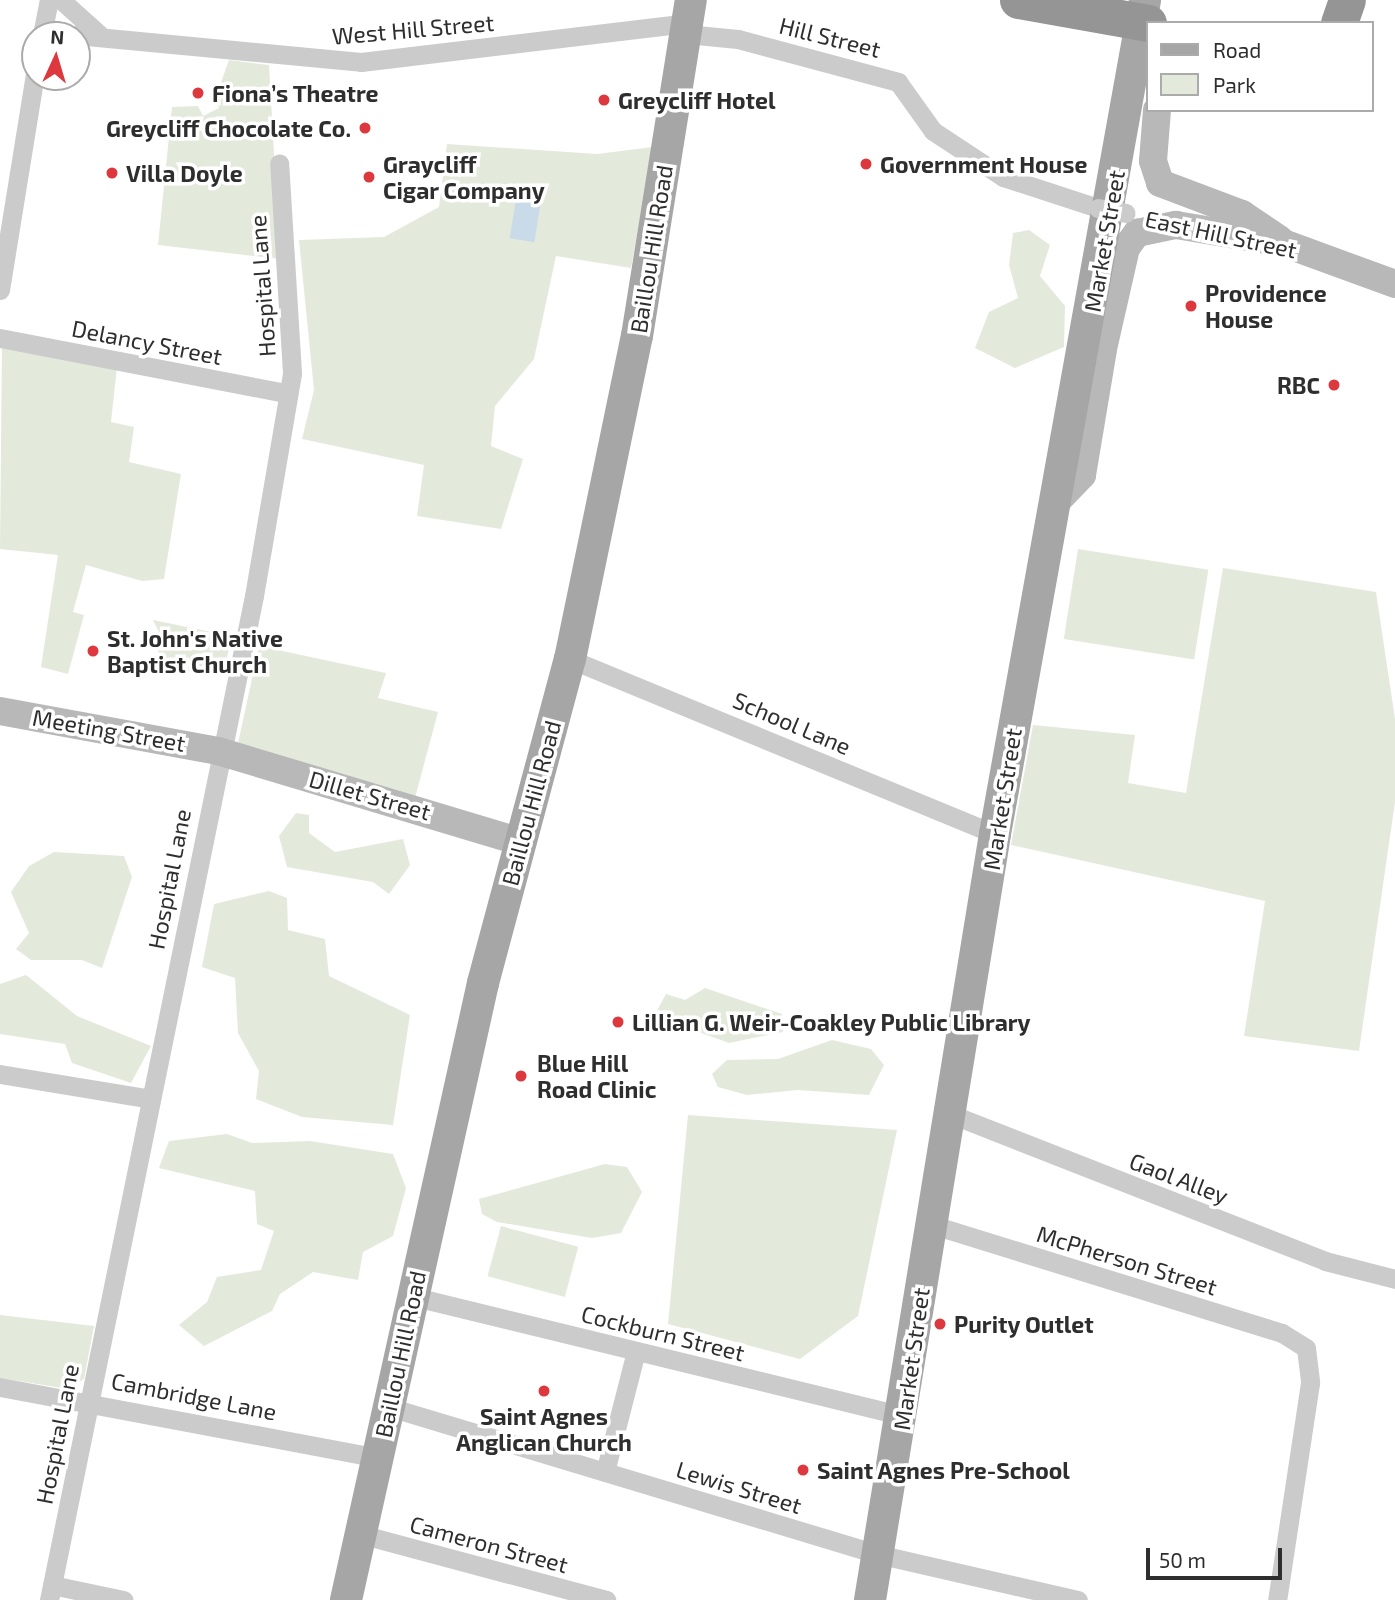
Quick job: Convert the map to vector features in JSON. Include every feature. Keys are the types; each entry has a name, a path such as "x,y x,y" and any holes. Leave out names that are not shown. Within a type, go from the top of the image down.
{"highway":[{"path":"1018,0 1146,15"},
{"path":"1340,21 1347,0"}],"main road":[{"name":"Baillou Hill Road","path":"346,1600 411,1296 521,842 570,659 637,337 691,12"},
{"name":"Market Street","path":"870,1600 904,1416 930,1224 995,834 1146,15"},
{"path":"1157,112 1153,161 1160,183 1242,214 1283,243"},
{"path":"1057,501 1082,475 1130,239 1176,225"},
{"name":"East Hill Street","path":"1176,225 1283,243 1395,284"},
{"name":"Meeting Street","path":"0,711 218,751"},
{"name":"Dillet Street","path":"218,751 521,842"}],"street":[{"path":"45,21 49,0"},
{"path":"61,0 100,35"},
{"name":"West Hill Street","path":"91,35 301,61 361,62 691,12"},
{"name":"Hill Street","path":"691,12 738,39 898,82 933,131 1003,177 1098,208 1126,213"},
{"path":"0,290 32,91"},
{"name":"Hospital Lane","path":"51,1592 218,751 254,596 285,393 292,373 279,163"},
{"name":"East Hill Street","path":"1126,213 1176,225"},
{"name":"Delancy Street","path":"0,338 285,393"},
{"name":"School Lane","path":"570,659 995,834"},
{"path":"0,1074 151,1099"},
{"name":"Gaol Alley","path":"948,1112 1325,1261 1395,1279"},
{"name":"McPherson Street","path":"930,1224 1282,1333 1306,1348 1310,1382 1277,1600"},
{"name":"Cockburn Street","path":"411,1296 904,1416"},
{"path":"605,1472 636,1351"},
{"name":"Cambridge Lane","path":"0,1387 89,1400 378,1458"},
{"name":"Lewis Street","path":"389,1407 877,1554 1078,1600"},
{"name":"Cameron Street","path":"360,1534 606,1600"},
{"path":"51,1592 123,1600"}],"green space":[{"path":"229,60 269,65 280,259 158,245 172,107 198,106 203,116 219,108 215,99"},
{"path":"447,144 597,154 653,147 631,268 556,256 534,359 495,406 491,446 523,459 501,529 417,516 424,465 302,439 314,390 299,240 384,237 439,207"},
{"path":"1029,230 1050,245 1040,276 1065,306 1064,347 1015,368 975,348 989,312 1018,298 1009,265 1013,233"},
{"path":"2,344 117,367 111,422 134,427 129,462 181,474 164,579 142,581 86,565 73,612 84,615 68,674 41,667 58,555 0,549"},
{"path":"1078,549 1208,570 1194,660 1064,639"},
{"path":"1223,568 1376,592 1395,719 1395,802 1359,1051 1244,1036 1265,901 1011,845 1033,725 1135,735 1128,783 1186,793"},
{"path":"153,620 231,636 224,676 157,667 160,634"},
{"path":"259,646 386,673 378,698 438,712 415,798 237,748"},
{"path":"296,813 309,815 309,833 335,852 403,839 410,865 389,894 373,882 287,867 279,836"},
{"path":"54,852 124,856 132,877 102,968 82,960 31,960 16,949 29,933 11,892 29,866"},
{"path":"269,891 287,898 288,930 325,939 329,976 410,1015 393,1125 302,1117 256,1099 259,1071 238,1033 235,978 202,967 214,904"},
{"path":"26,975 77,1016 151,1046 131,1083 72,1063 65,1044 0,1034 0,984"},
{"path":"705,988 782,1014 783,1032 729,1043 654,1016 666,994 685,1000"},
{"path":"832,1040 871,1049 884,1065 869,1095 798,1090 747,1095 718,1087 712,1074 727,1060 778,1059"},
{"path":"688,1115 897,1130 858,1316 800,1359 668,1324"},
{"path":"227,1134 252,1143 310,1141 393,1154 406,1188 393,1236 363,1252 358,1280 313,1272 280,1294 272,1311 204,1346 179,1325 207,1302 217,1277 261,1270 274,1231 257,1224 255,1191 159,1168 169,1141"},
{"path":"605,1164 627,1167 642,1192 621,1233 592,1238 497,1222 482,1214 479,1199"},
{"path":"501,1226 578,1247 565,1297 488,1276"},
{"path":"0,1315 94,1326 84,1379 68,1389 0,1378"}],"water":[{"path":"518,186 543,190 534,242 510,238"}],"place":[{"name":"Fiona’s Theatre","path":"198,93"},
{"name":"Greycliff Hotel","path":"604,100"},
{"name":"Greycliff Chocolate Co.","path":"365,128"},
{"name":"Government House","path":"866,164"},
{"name":"Villa Doyle","path":"112,173"},
{"name":"Graycliff Cigar Company","path":"369,177"},
{"name":"Providence House","path":"1191,306"},
{"name":"RBC","path":"1334,385"},
{"name":"St. John's Native Baptist Church","path":"93,651"},
{"name":"Lillian G. Weir-Coakley Public Library","path":"618,1022"},
{"name":"Blue Hill Road Clinic","path":"521,1076"},
{"name":"Purity Outlet","path":"940,1324"},
{"name":"Saint Agnes Anglican Church","path":"544,1391"},
{"name":"Saint Agnes Pre-School","path":"803,1470"}]}
